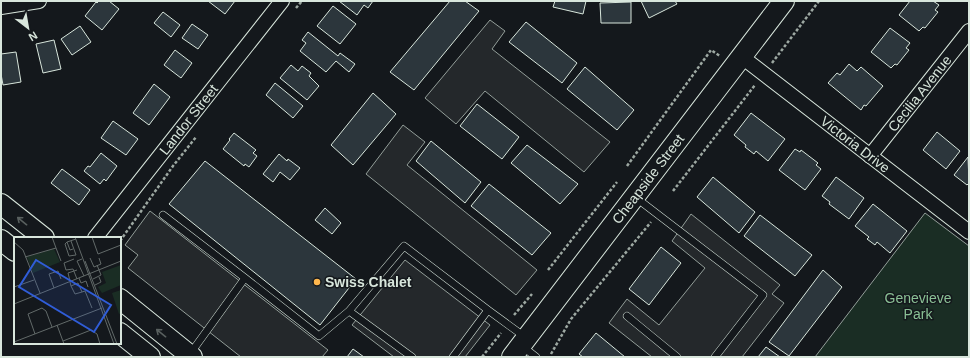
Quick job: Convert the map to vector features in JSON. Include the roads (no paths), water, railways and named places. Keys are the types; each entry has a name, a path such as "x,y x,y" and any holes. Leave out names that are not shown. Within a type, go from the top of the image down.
{"street":[{"path":"1,8 39,1"},
{"name":"Landor Street","path":"97,237 282,1"},
{"name":"Cheapside Street","path":"524,349 635,197 784,1"},
{"name":"Cecilia Avenue","path":"870,156 969,31"},
{"name":"Victoria Drive","path":"742,57 969,232"},
{"path":"1,204 43,237"},
{"path":"1,240 14,250"},
{"path":"121,300 190,356"},
{"path":"121,334 150,357"}],"lane":[{"path":"635,197 763,295 715,357"},
{"path":"163,215 319,336 349,311 404,246 488,310 524,349"},
{"path":"190,356 245,278"},
{"path":"453,357 488,310"},
{"path":"349,311 412,357"},
{"path":"627,316 677,357"}],"place":[{"name":"Swiss Chalet","path":"317,282"}],"park label":[{"name":"Genevieve Park","path":"918,306"}]}
